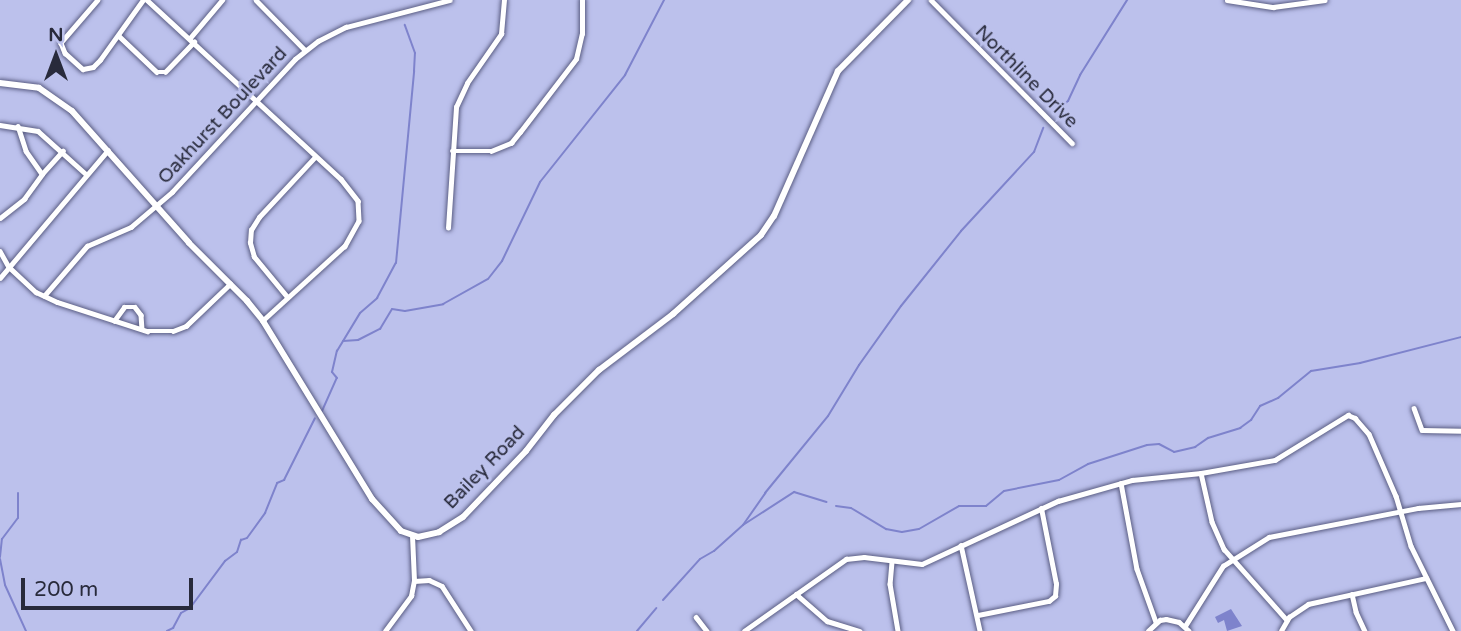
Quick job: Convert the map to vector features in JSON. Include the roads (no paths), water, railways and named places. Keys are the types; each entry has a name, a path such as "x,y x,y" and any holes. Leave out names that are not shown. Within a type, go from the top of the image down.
{"street":[{"path":"98,0 61,43 65,53 79,66 88,68 119,36 145,0 192,40 355,194 359,221 345,246 263,321"},
{"path":"119,36 156,72 165,72 222,0"},
{"path":"256,0 306,50"},
{"name":"Oakhurst Boulevard","path":"44,296 87,246 131,227 156,206 306,50 346,27 448,0"},
{"path":"448,228 452,151 460,94 501,34 504,0"},
{"path":"452,151 491,151 511,143 576,59 582,34 582,0"},
{"name":"Bailey Road","path":"412,537 439,532 463,517 590,379 673,314 761,235 774,216 838,71 908,0"},
{"name":"Northline Drive","path":"931,0 1072,143"},
{"path":"1227,0 1273,7 1325,0"},
{"path":"0,91 4,83 28,85 51,94 72,111 263,321 364,487 396,527 412,537 414,580 408,603 385,631"},
{"path":"0,124 18,125 38,131 86,174"},
{"path":"18,125 26,151 42,174"},
{"path":"0,278 108,150"},
{"path":"0,218 24,200 42,174 63,151"},
{"path":"288,297 254,257 250,243 251,230 258,216 316,157"},
{"path":"0,251 9,267 29,288 44,296 142,329 173,331 186,326 230,284"},
{"path":"114,321 124,307 135,307 141,315 142,329"},
{"path":"1414,408 1422,430 1461,431"},
{"path":"744,631 846,559 863,557 922,564 1041,508 1121,484 1146,477 1201,473 1275,460 1345,415 1352,416 1369,434 1401,511 1407,536 1454,631"},
{"path":"1201,473 1212,522 1231,560 1287,620"},
{"path":"1121,484 1137,569 1156,622"},
{"path":"1185,626 1213,579 1231,560 1269,537 1401,511 1461,504"},
{"path":"978,615 1049,601 1055,596 1056,584 1041,508"},
{"path":"961,545 981,631"},
{"path":"890,631 898,630 890,584 892,562"},
{"path":"1281,631 1287,620 1308,604 1426,578"},
{"path":"414,580 433,581 442,586 471,631"},
{"path":"796,594 827,621 859,631"},
{"path":"1352,594 1356,612 1365,631"},
{"path":"696,617 707,631"},
{"path":"1148,631 1156,622 1166,619 1185,626 1189,631"}],"water":[{"path":"1231,609 1242,626 1227,631 1224,620 1218,623 1215,617"}],"waterway":[{"path":"343,341 358,340 380,329 392,309 405,311 443,304 488,279 502,261 540,182 625,75 664,0"},
{"path":"1054,113 1068,101 1080,75 1127,0"},
{"path":"322,411 337,378 332,372 337,351 360,313 377,298 396,263 415,53 405,25"},
{"path":"743,525 765,493 828,416 859,365 901,306 961,231 1034,152 1043,128"},
{"path":"836,506 851,508 886,529 902,532 919,529 959,506 986,506 1004,491 1059,480 1088,464 1147,445 1159,444 1174,452 1195,447 1208,438 1240,428 1251,420 1260,406 1278,398 1311,371 1360,363 1461,337"},
{"path":"167,631 173,628 181,613 190,608 225,561 237,552 241,540 247,538 265,513 277,483 284,480 315,418"},
{"path":"663,600 700,559 714,551 743,525 794,492 827,502"},
{"path":"0,557 2,539 18,518 18,493"},
{"path":"0,559 5,585 26,631"},
{"path":"637,631 656,608"}]}
